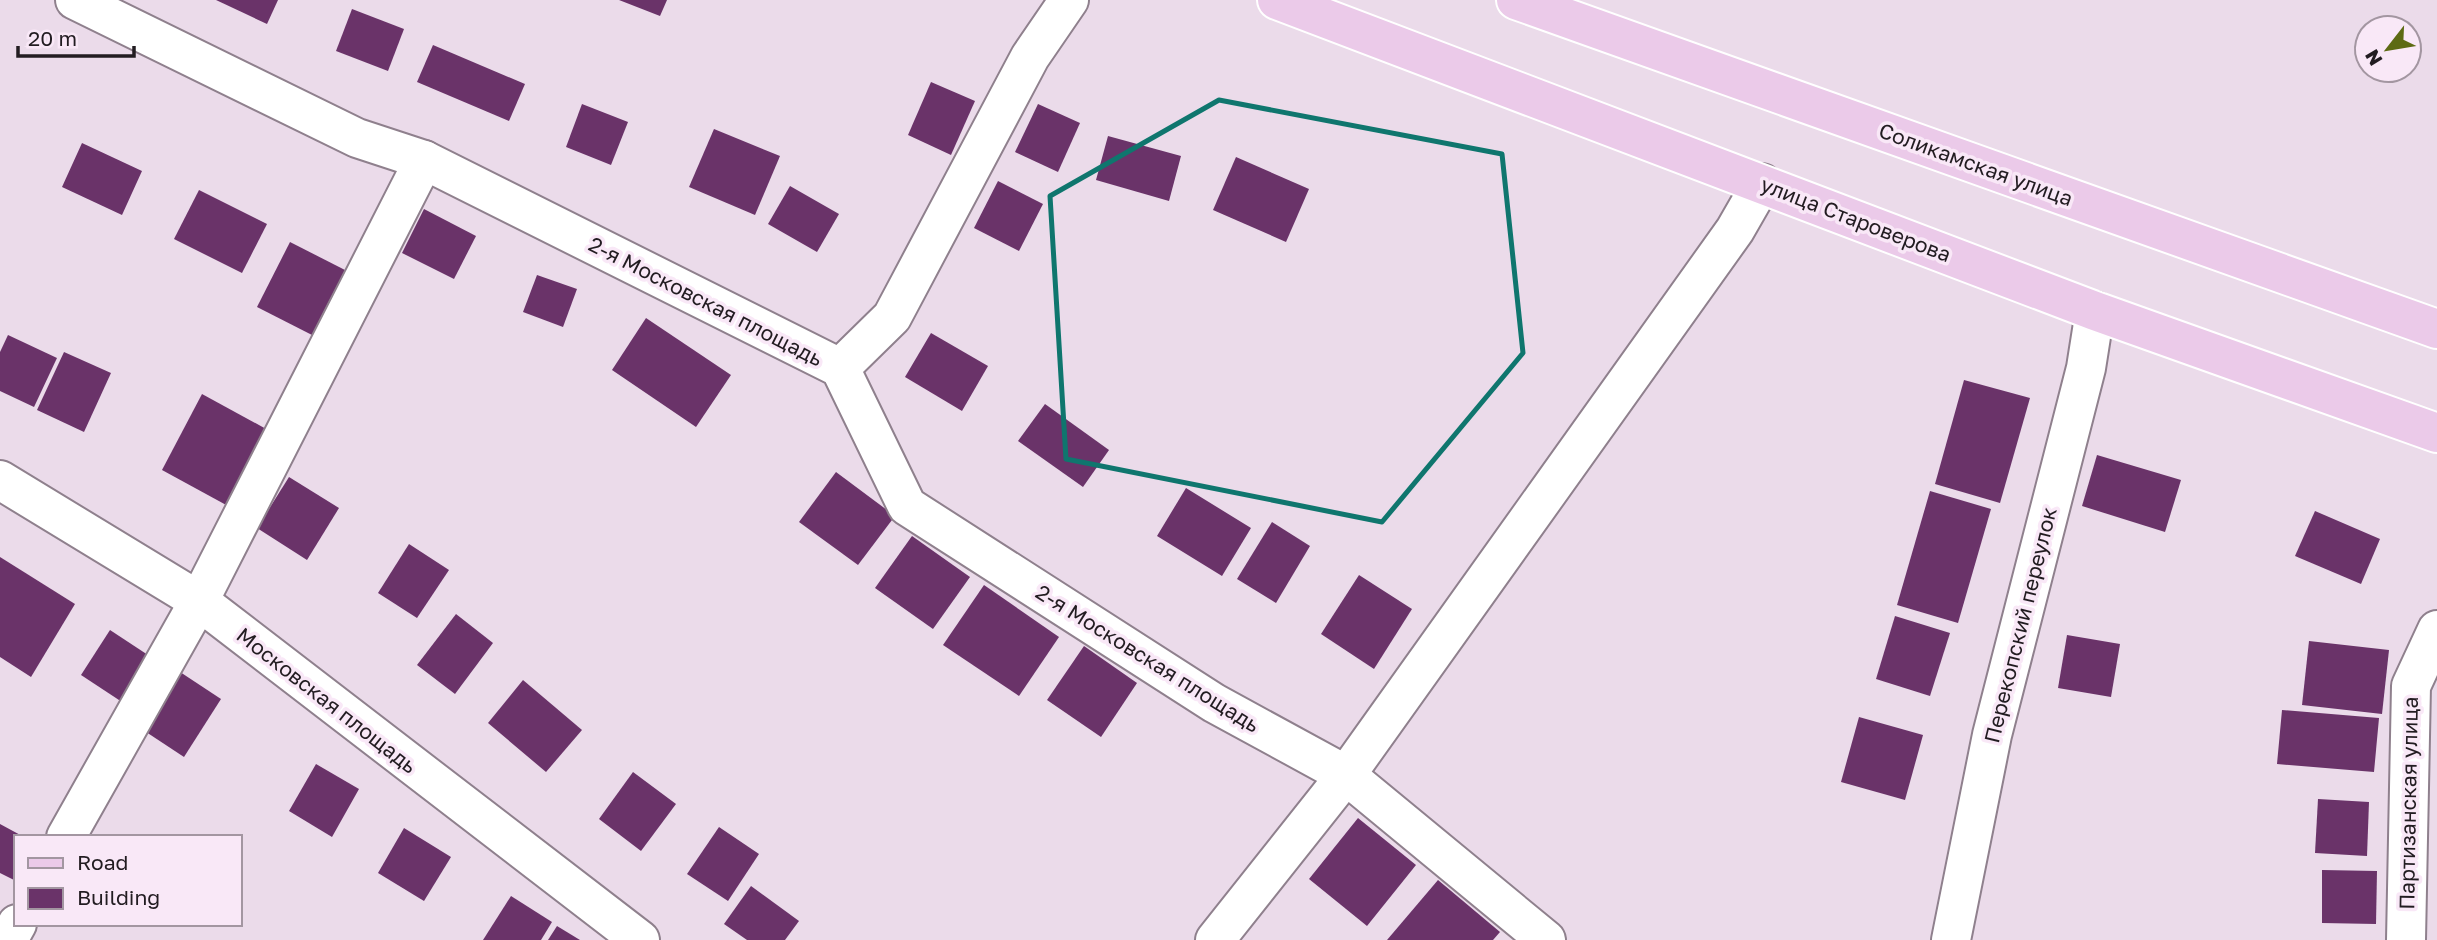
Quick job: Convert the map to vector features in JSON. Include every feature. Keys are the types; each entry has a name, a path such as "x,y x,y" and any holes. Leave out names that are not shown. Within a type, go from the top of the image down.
{"main road":[{"name":"улица Староверова","path":"1277,0 2095,311 2437,433"},
{"name":"Соликамская улица","path":"1516,0 2437,329"}],"street":[{"name":"2-я Московская площадь","path":"75,0 357,138 424,160 840,368 907,506 1214,702 1346,775 1546,940"},
{"path":"840,368 892,317 1030,57 1069,0"},
{"path":"67,835 199,601 424,160"},
{"path":"1215,940 1346,775 1735,230 1762,183"},
{"name":"Перекопский переулок","path":"1951,940 1992,735 2086,368 2095,311"},
{"name":"Московская площадь","path":"0,480 199,601 640,940"},
{"name":"Партизанская улица","path":"2406,940 2411,686 2437,631"}],"highlighted area":[{"path":"1219,100 1502,154 1523,353 1382,522 1066,459 1050,196"}],"building":[{"path":"216,0 278,0 267,24"},
{"path":"619,0 667,0 660,16"},
{"path":"352,9 404,29 388,71 336,51"},
{"path":"433,45 525,84 509,121 417,82"},
{"path":"931,82 975,101 951,155 908,135"},
{"path":"582,104 628,122 611,165 566,147"},
{"path":"1038,104 1080,123 1058,172 1015,152"},
{"path":"714,129 780,156 755,215 689,187"},
{"path":"1108,136 1181,156 1169,201 1096,180"},
{"path":"82,143 142,171 122,215 62,187"},
{"path":"1236,157 1309,189 1286,242 1213,210"},
{"path":"998,181 1043,204 1019,251 974,228"},
{"path":"790,186 839,214 817,252 768,224"},
{"path":"199,190 267,224 242,273 174,239"},
{"path":"424,209 476,236 454,279 402,253"},
{"path":"290,242 345,270 312,335 257,307"},
{"path":"537,275 577,289 563,327 523,312"},
{"path":"646,318 731,375 696,427 612,370"},
{"path":"931,333 988,366 962,411 905,377"},
{"path":"8,335 57,358 34,407 0,391 0,352"},
{"path":"64,352 111,373 84,432 37,410"},
{"path":"1964,380 2030,398 2000,503 1935,484"},
{"path":"202,394 268,430 228,506 162,470"},
{"path":"1045,404 1109,450 1083,487 1018,441"},
{"path":"2097,455 2181,480 2165,532 2082,506"},
{"path":"836,472 895,516 858,565 799,522"},
{"path":"289,477 339,508 307,560 257,528"},
{"path":"1186,488 1251,528 1222,576 1157,536"},
{"path":"1930,491 1991,509 1958,623 1897,605"},
{"path":"2315,511 2380,539 2361,584 2295,556"},
{"path":"1272,522 1310,546 1276,603 1237,579"},
{"path":"912,536 970,577 933,629 875,588"},
{"path":"409,544 449,570 417,618 378,593"},
{"path":"0,557 75,604 31,677 0,657"},
{"path":"1359,575 1412,609 1374,669 1321,634"},
{"path":"984,585 1059,637 1019,696 943,645"},
{"path":"456,614 493,643 455,694 417,665"},
{"path":"1895,616 1950,633 1930,696 1876,679"},
{"path":"110,630 151,657 122,702 81,675"},
{"path":"2067,635 2120,644 2111,697 2058,688"},
{"path":"2309,641 2389,650 2382,714 2302,705"},
{"path":"1084,646 1137,683 1101,737 1047,700"},
{"path":"174,668 221,699 184,757 137,726"},
{"path":"523,680 582,730 546,772 488,723"},
{"path":"2282,710 2379,718 2374,772 2277,764"},
{"path":"1859,717 1923,735 1905,800 1841,782"},
{"path":"316,764 359,789 332,837 289,811"},
{"path":"633,772 676,804 641,851 599,819"},
{"path":"2318,799 2369,802 2367,856 2315,853"},
{"path":"1358,818 1416,865 1367,926 1309,879"},
{"path":"0,824 20,835 14,835 14,880 0,873"},
{"path":"719,827 759,854 728,901 687,874"},
{"path":"404,828 451,857 424,901 378,873"},
{"path":"2322,870 2377,871 2376,924 2322,923"},
{"path":"1438,880 1500,932 1493,940 1387,940"},
{"path":"751,886 799,921 785,940 747,940 724,924"},
{"path":"511,896 552,922 541,940 483,940"},
{"path":"557,926 580,940 548,940"}]}
